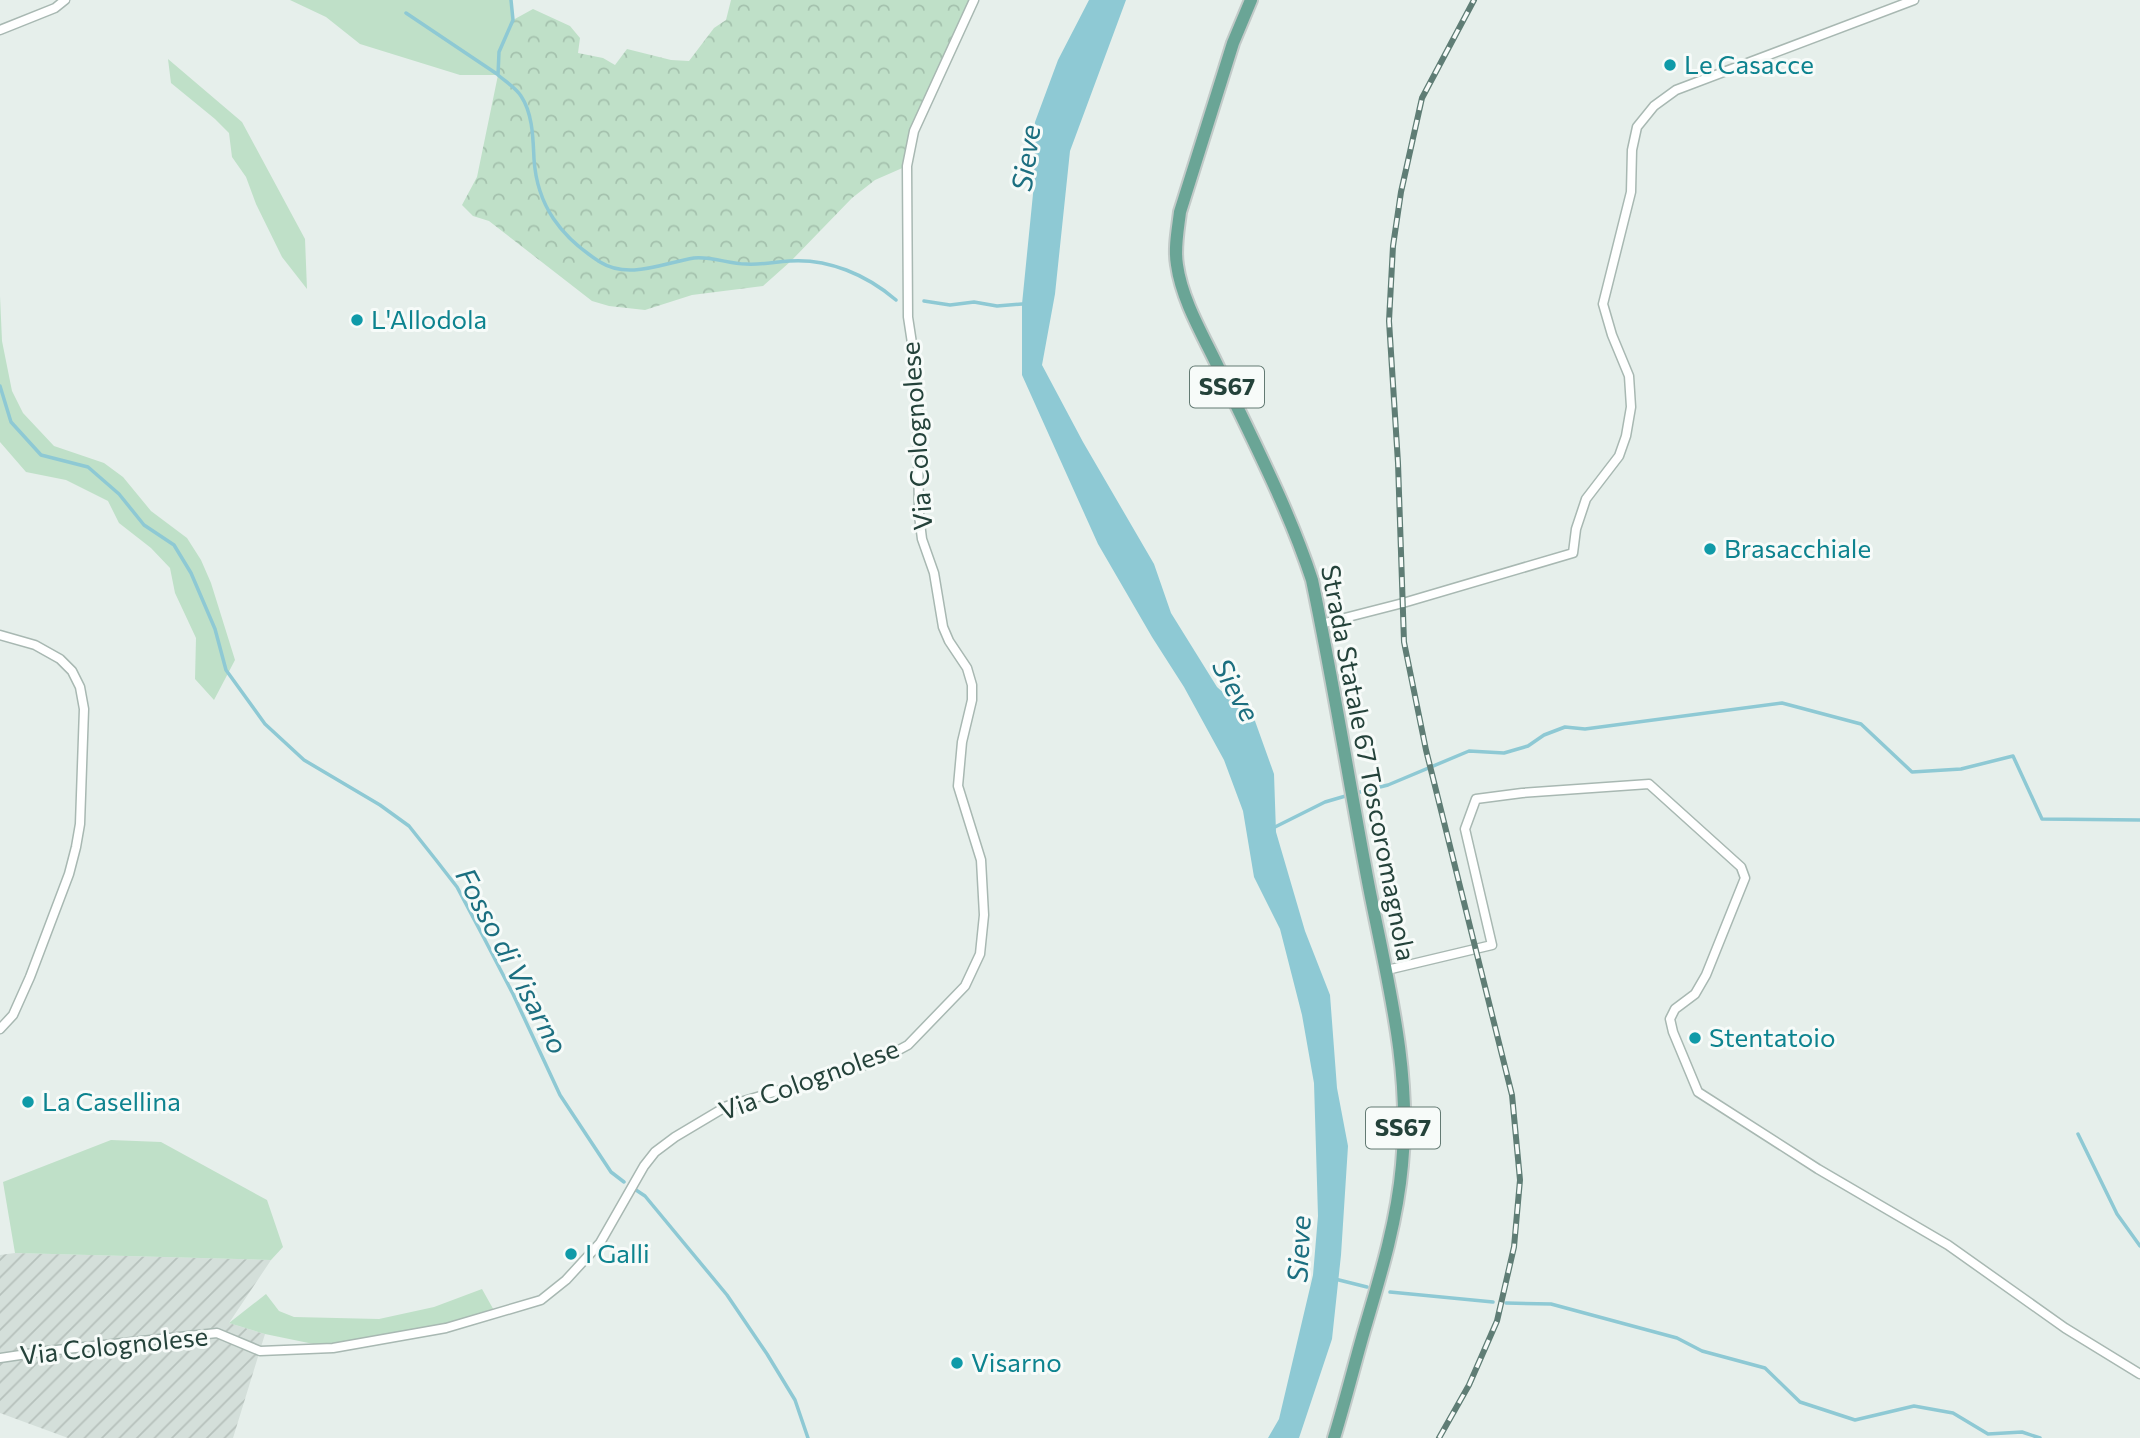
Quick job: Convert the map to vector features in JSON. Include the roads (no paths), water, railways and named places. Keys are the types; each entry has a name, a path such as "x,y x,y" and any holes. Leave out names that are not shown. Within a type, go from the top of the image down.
{"main road":[{"name":"Strada Statale 67 Toscoromagnola","path":"1251,0 1233,43 1180,212 1177,265 1196,320 1300,544 1312,580 1387,970 1402,1067 1402,1165 1394,1214 1380,1276 1334,1438"}],"street":[{"path":"0,30 55,9 65,0"},
{"name":"Via Colognolese","path":"0,1358 218,1333 260,1352 333,1348 446,1328 541,1300 566,1280 600,1244 644,1166 655,1152 674,1137 727,1106 868,1064 895,1052 908,1045 965,986 980,954 984,915 981,860 958,786 960,754 972,700 972,685 967,668 943,627 934,573 922,539 919,515 917,376 908,317 907,166 914,131 974,0"},
{"path":"1321,624 1573,553 1576,529 1586,499 1619,456 1631,407 1629,376 1603,304 1631,192 1632,150 1637,127 1654,106 1676,90 1914,0"},
{"path":"0,635 35,645 60,659 72,671 80,687 84,709 80,824 69,874 30,977 13,1015 0,1029"},
{"path":"1387,970 1492,945 1465,830 1476,799 1648,784 1741,867 1745,878 1706,975 1695,994 1675,1009 1670,1019 1698,1092 1818,1169 1948,1245 2065,1328 2140,1374"}],"water":[{"name":"Sieve","path":"1089,0 1126,0 1070,151 1055,294 1042,365 1154,564 1171,613 1217,687 1255,721 1274,774 1276,832 1305,931 1330,995 1337,1088 1348,1146 1341,1255 1332,1339 1299,1438 1268,1438 1279,1419 1313,1275 1318,1216 1314,1083 1302,1015 1280,929 1254,877 1243,811 1224,760 1184,687 1098,544 1022,375 1022,304 1034,184 1035,122 1058,60"}],"waterway":[{"path":"511,0 513,20 499,52 498,75 519,93 528,111 536,176 546,206 563,231 586,252 600,262 623,270 646,269 694,258 746,264 818,262 860,276 896,300"},
{"path":"406,13 497,74"},
{"path":"924,301 950,305 974,302 997,306 1022,304"},
{"name":"Fosso di Visarno","path":"0,386 11,422 41,455 88,467 119,494 144,525 174,545 191,573 215,629 226,670 265,724 304,760 380,805 409,826 436,860 457,887 484,938 560,1095 611,1172 624,1182"},
{"path":"1356,793 1388,785 1469,751 1504,753 1528,746 1544,735 1565,727 1585,729 1782,703 1861,724 1912,772 1961,769 2013,756 2042,819 2140,820"},
{"path":"1273,828 1325,802 1349,795"},
{"path":"2078,1134 2117,1214 2140,1246"},
{"name":"Fosso di Visarno","path":"636,1190 645,1196 727,1295 795,1400 808,1438"},
{"path":"1335,1279 1367,1287"},
{"path":"1390,1292 1493,1302"},
{"path":"1506,1303 1551,1304 1677,1338 1702,1351 1765,1368 1800,1402 1855,1420 1914,1406 1953,1413 1988,1434 2022,1432 2040,1438"}],"railway":[{"path":"1439,1438 1469,1385 1497,1321 1514,1247 1520,1180 1512,1095 1426,750 1404,642 1398,463 1389,321 1393,246 1401,192 1422,98 1474,0"}],"place":[{"name":"Le Casacce","path":"1670,65"},
{"name":"L'Allodola","path":"357,320"},
{"name":"Brasacchiale","path":"1710,549"},
{"name":"Stentatoio","path":"1695,1038"},
{"name":"La Casellina","path":"28,1102"},
{"name":"I Galli","path":"571,1254"},
{"name":"Visarno","path":"957,1363"}]}
